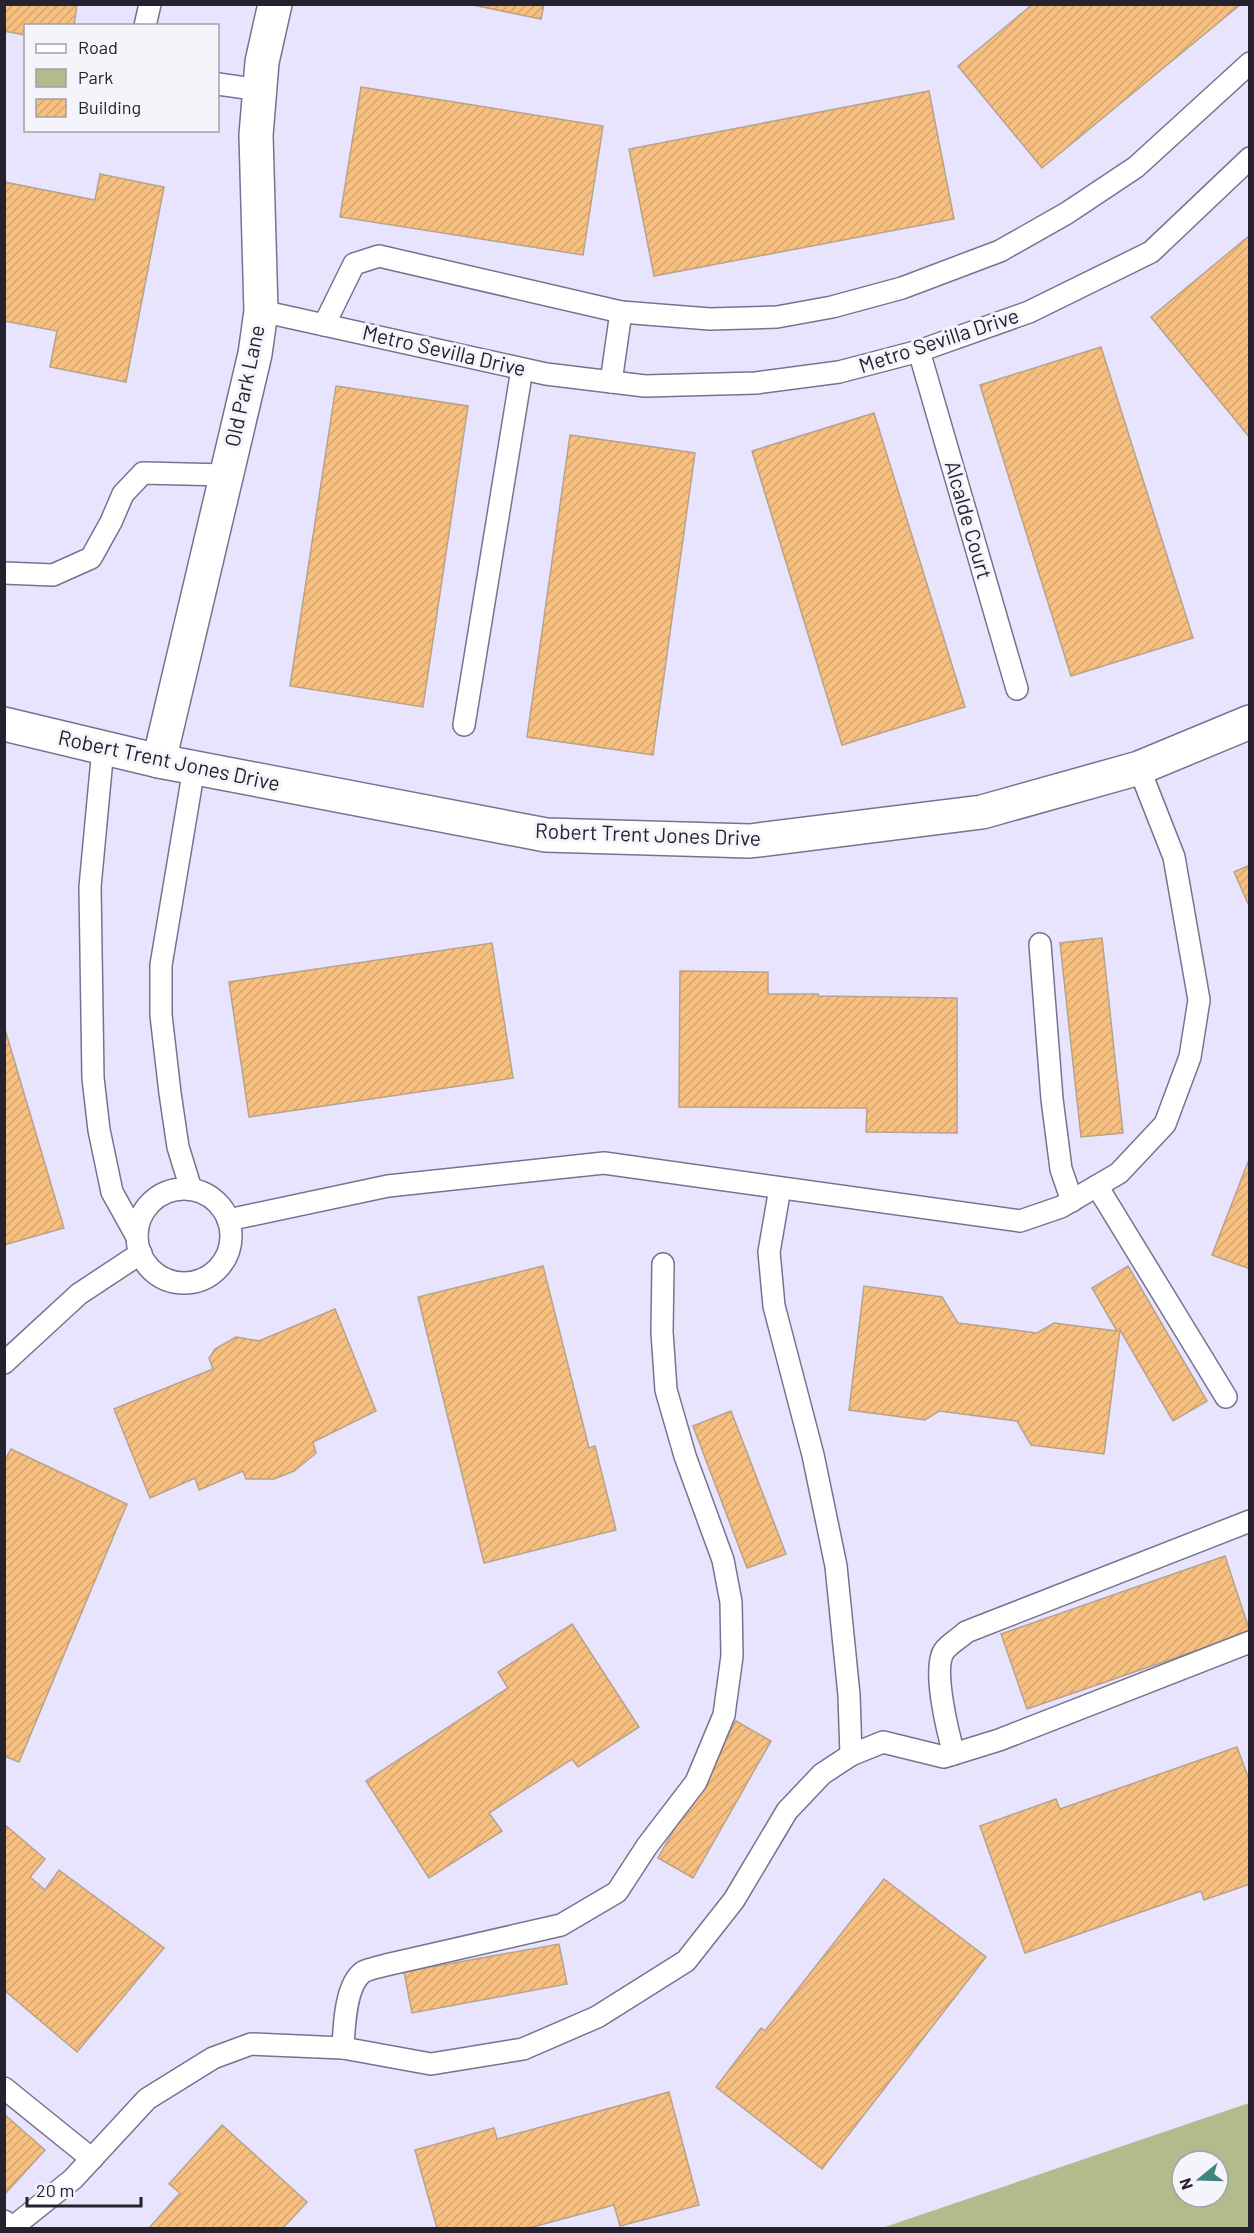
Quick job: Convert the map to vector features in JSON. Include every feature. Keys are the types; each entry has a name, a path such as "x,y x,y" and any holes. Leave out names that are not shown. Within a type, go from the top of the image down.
{"street":[{"name":"Old Park Lane","path":"159,761 255,354 261,311 256,135 262,62 274,4"},
{"name":"Robert Trent Jones Drive","path":"4,724 159,761 546,835 750,841 982,812 1138,768 1250,722"}],"lane":[{"path":"146,24 150,4"},
{"path":"324,325 354,264 379,256 621,312 710,319 777,317 832,307 902,288 1000,251 1067,213 1136,167 1250,63"},
{"path":"219,84 260,90"},
{"name":"Metro Sevilla Drive","path":"261,311 546,374 645,386 756,383 838,372 919,351 1029,312 1151,252 1248,162"},
{"path":"610,382 621,312"},
{"name":"Alcalde Court","path":"919,351 1017,689"},
{"path":"464,725 522,369"},
{"path":"4,573 53,575 91,558 123,494 143,473 226,475"},
{"path":"4,1364 79,1294 139,1245 140,1221 147,1206 160,1195 174,1190 191,1189 214,1199 228,1220 231,1233 230,1246 225,1259 206,1277 194,1282 181,1283 168,1280 147,1265 139,1245 112,1192 99,1130 93,1078 90,887 103,748"},
{"path":"191,1189 178,1147 170,1093 161,1015 161,965 194,768"},
{"path":"228,1220 388,1186 604,1163 1020,1221 1061,1207 1119,1173 1165,1124 1190,1057 1199,1000 1174,857 1138,768"},
{"path":"1040,944 1052,1099 1061,1169 1072,1201"},
{"path":"1098,1186 1226,1396"},
{"path":"780,1188 769,1252 774,1305 813,1455 836,1566 849,1695 851,1755"},
{"path":"343,2048 346,2007 353,1987 362,1973 386,1965 561,1925 617,1892 647,1846 696,1782 724,1715 732,1656 731,1602 723,1560 685,1456 666,1390 662,1332 663,1264"},
{"path":"954,1754 946,1723 939,1669 944,1651 966,1632 1250,1521"},
{"path":"4,2221 13,2227 73,2179 147,2099 213,2058 251,2044 343,2048 431,2064 523,2049 597,2018 686,1961 734,1900 787,1811 822,1774 851,1755 883,1742 944,1757 999,1740 1250,1642"},
{"path":"4,2088 92,2159"}],"green space":[{"path":"1249,2103 1249,2228 882,2228"}],"building":[{"path":"4,4 77,4 74,24 24,24 24,35 4,31"},
{"path":"468,4 544,4 541,19"},
{"path":"1033,4 1241,4 1042,168 958,66"},
{"path":"361,87 603,126 583,255 340,217"},
{"path":"929,91 954,219 654,276 629,149"},
{"path":"100,174 164,187 126,382 50,367 57,331 4,321 4,182 95,200"},
{"path":"1250,237 1250,438 1151,317"},
{"path":"1101,347 1193,638 1071,676 980,385"},
{"path":"336,386 468,406 423,707 290,686"},
{"path":"874,413 965,707 842,745 752,451"},
{"path":"570,435 695,453 653,755 527,737"},
{"path":"1250,865 1250,908 1234,872"},
{"path":"1102,938 1123,1133 1081,1137 1060,943"},
{"path":"492,943 513,1078 249,1117 229,982"},
{"path":"680,971 768,972 768,994 957,998 957,1133 866,1132 867,1108 679,1107"},
{"path":"4,1026 64,1228 4,1245"},
{"path":"1250,1157 1250,1269 1212,1255"},
{"path":"543,1266 589,1448 595,1446 616,1530 484,1563 418,1297"},
{"path":"1128,1266 1207,1401 1173,1421 1120,1330 1104,1454 1031,1445 1017,1421 939,1411 925,1420 849,1410 864,1286 942,1297 958,1323 1037,1333 1054,1323 1117,1331 1092,1288"},
{"path":"335,1309 376,1411 313,1442 316,1453 294,1471 274,1479 246,1479 243,1471 199,1490 195,1478 150,1498 114,1409 213,1369 209,1358 215,1349 236,1337 259,1341"},
{"path":"731,1411 786,1554 747,1568 693,1426"},
{"path":"11,1449 127,1504 19,1762 4,1756 4,1462"},
{"path":"1225,1556 1250,1632 1027,1709 1001,1634"},
{"path":"572,1624 639,1727 578,1767 572,1759 489,1813 502,1831 429,1878 366,1781 508,1688 498,1672"},
{"path":"736,1721 771,1741 693,1878 658,1858"},
{"path":"1237,1747 1250,1782 1250,1884 1204,1900 1201,1891 1025,1953 980,1826 1056,1799 1060,1809"},
{"path":"4,1824 45,1859 30,1877 45,1890 59,1870 164,1948 77,2052 4,1990"},
{"path":"884,1879 986,1957 822,2169 716,2087 761,2028 765,2031"},
{"path":"559,1944 567,1984 412,2013 404,1972"},
{"path":"669,2092 699,2205 620,2226 614,2205 529,2228 437,2228 415,2150 494,2128 497,2139"},
{"path":"4,2114 45,2150 4,2195"},
{"path":"222,2125 307,2202 283,2228 149,2228 180,2193 169,2184"}]}
